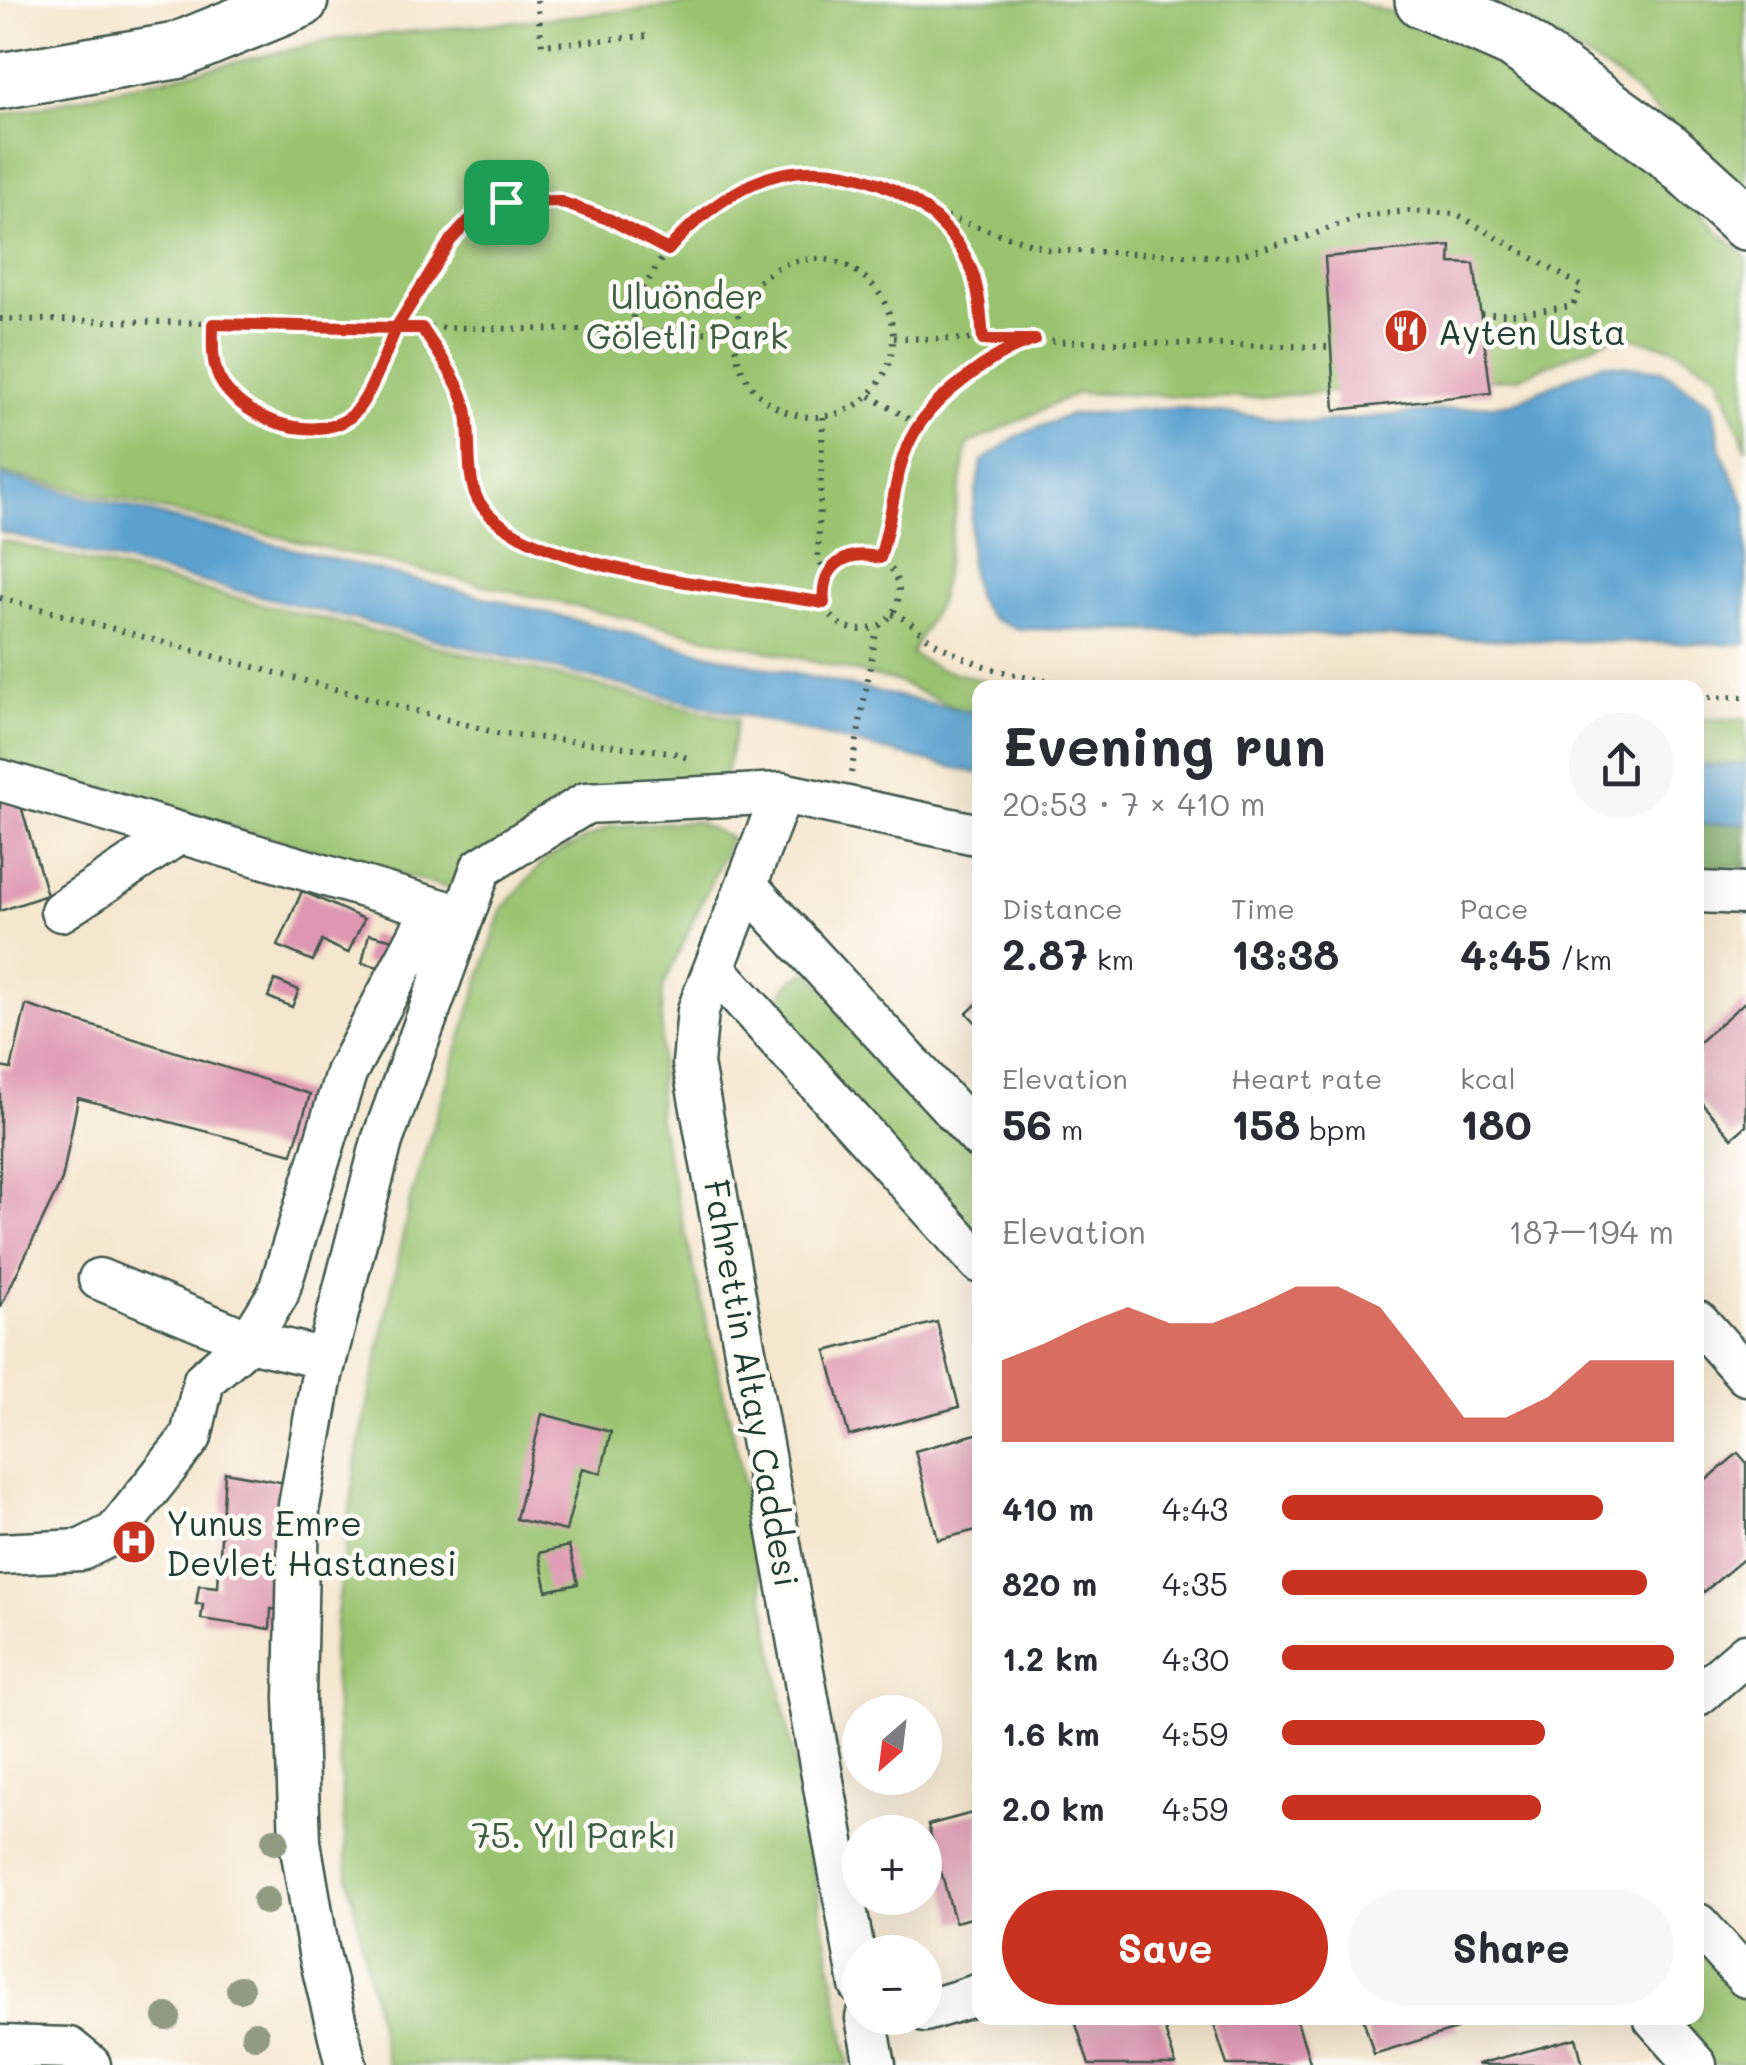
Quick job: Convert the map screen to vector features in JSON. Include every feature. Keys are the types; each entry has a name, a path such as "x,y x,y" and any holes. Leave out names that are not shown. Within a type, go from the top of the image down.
{"highway":[{"path":"0,45 297,0"},
{"path":"0,81 176,51 297,0"},
{"path":"1423,0 1514,40 1668,151 1746,222"}],"street":[{"path":"0,780 448,912"},
{"path":"0,1554 82,1550 115,1533 191,1437 204,1380 249,1341 278,1294 346,1073 448,912 481,868 586,803 782,793 972,832"},
{"name":"Fahrettin Altay Caddesi","path":"782,793 698,1010 693,1064 851,1935"},
{"path":"61,912 180,833"},
{"path":"748,887 972,1130"},
{"path":"1704,892 1746,894"},
{"path":"346,2065 318,1954 300,1842 295,1699 298,1506 326,1359 382,1141 448,912"},
{"path":"715,969 972,1254"},
{"path":"98,1278 249,1341 326,1359"},
{"path":"1704,1327 1746,1374"},
{"path":"1704,1691 1746,1654"},
{"path":"1704,1931 1746,1977"},
{"path":"942,2006 972,1996"},
{"path":"1660,2025 1696,2065"},
{"path":"0,2046 69,2048 90,2065"}],"path":[{"path":"537,0 542,45 648,36"},
{"path":"631,332 635,302 689,225 755,182 800,173 872,179 927,211 1051,250 1231,258 1312,235 1356,216 1408,211 1456,214 1581,286 1572,306 1519,314 1480,314"},
{"path":"213,324 213,358 220,381 244,406 284,424 322,430 352,416 376,376 396,328 450,241 476,213 506,202 558,201 611,220 668,250"},
{"path":"927,211 956,240 972,271 983,340"},
{"path":"824,258 848,266 869,280 885,300 894,338 885,375 870,396 848,410 823,417 796,415 770,404 750,386 738,361 734,334 747,297 773,270 797,260 824,258"},
{"path":"0,319 734,334"},
{"path":"422,328 466,406 476,497 495,520 518,537 584,560 663,578 824,603"},
{"path":"894,338 1331,347"},
{"path":"880,558 900,466 916,423 937,400 987,360 1035,340"},
{"path":"870,396 916,423"},
{"path":"823,417 818,557 825,578 824,603 829,613 848,628 877,626 892,614 900,590 890,566 880,558 854,554 832,566 825,578"},
{"path":"0,598 497,732 671,752 690,758"},
{"path":"892,614 906,618 934,643 1010,677 1037,680"},
{"path":"854,755 877,626"},
{"path":"1704,698 1746,697"}],"green space":[{"name":"Uluönder Göletli Park","path":"731,0 1351,0 1425,24 1589,115 1746,256 1746,449 1718,374 1674,348 1619,334 1518,378 1248,398 1078,393 968,444 939,601 911,654 937,668 982,680 972,680 972,712 896,681 0,472 0,116 337,39"},
{"path":"1493,0 1746,0 1746,194 1621,79"},
{"path":"0,540 737,720 723,789 586,795 465,893 0,761"},
{"path":"1704,719 1746,719 1746,764 1704,766"},
{"name":"75. Yıl Parkı","path":"695,821 731,838 663,987 658,1117 739,1459 849,2065 387,2065 348,1876 332,1654 357,1457 411,1196 502,910 546,859 611,826"},
{"path":"1746,823 1746,867 1704,866 1704,825"},
{"path":"809,972 972,1142 972,1247 775,1029 780,1002 792,980"},
{"path":"1704,1949 1746,1995 1746,2065 1708,2065 1672,2025 1704,2025"}],"water":[{"path":"1602,363 1661,370 1713,404 1721,451 1746,505 1746,644 1018,629 989,616 979,601 970,563 970,541 982,461 1018,436 1068,415 1176,407 1313,423 1512,403"},
{"path":"0,475 754,665 972,712 972,772 0,532"},
{"path":"1746,764 1746,823 1704,825 1704,766"}],"building":[{"name":"Ayten Usta","path":"1451,246 1450,263 1474,264 1491,393 1335,410 1325,257"},
{"path":"16,789 47,895 0,911 0,794"},
{"path":"302,891 364,919 348,953 322,941 313,961 278,946"},
{"path":"369,934 398,941 391,970 362,963"},
{"path":"275,980 299,990 292,1007 268,997"},
{"path":"1746,1001 1746,1126 1732,1138 1704,1106 1704,1038"},
{"path":"26,1005 310,1094 292,1154 78,1098 62,1180 0,1308 0,1067 11,1069"},
{"path":"937,1322 959,1407 849,1436 826,1351"},
{"path":"542,1414 611,1432 601,1473 582,1468 566,1531 516,1519"},
{"path":"972,1435 972,1531 938,1540 915,1451"},
{"path":"1738,1453 1746,1462 1746,1557 1704,1592 1704,1482"},
{"path":"225,1472 291,1484 280,1610 271,1609 270,1629 201,1619 203,1604 196,1604 199,1585 218,1587"},
{"path":"569,1546 578,1584 547,1591 539,1553"},
{"path":"972,1813 972,1918 955,1922 942,1875 942,1821"},
{"path":"1076,2025 1163,2025 1176,2065 1089,2065"},
{"path":"1214,2025 1298,2025 1311,2065 1227,2065"},
{"path":"1365,2025 1456,2025 1457,2029 1374,2054"},
{"path":"1576,2038 1583,2065 1478,2064"}],"place":[{"name":"Ayten Usta","path":"1406,331"},
{"name":"Yunus Emre Devlet Hastanesi","path":"134,1542"}],"route":[{"path":"506,202 476,213 450,241 420,283 396,328 213,324 213,358 220,381 244,406 284,424 322,430 352,416 376,376 396,328 422,328 466,406 476,497 495,520 518,537 584,560 663,578 824,603 825,578 832,566 854,554 880,558 900,466 916,423 937,400 987,360 1035,340 983,340 972,271 956,240 910,198 872,179 800,173 755,182 689,225 668,250 611,220 558,201 506,202"}]}
